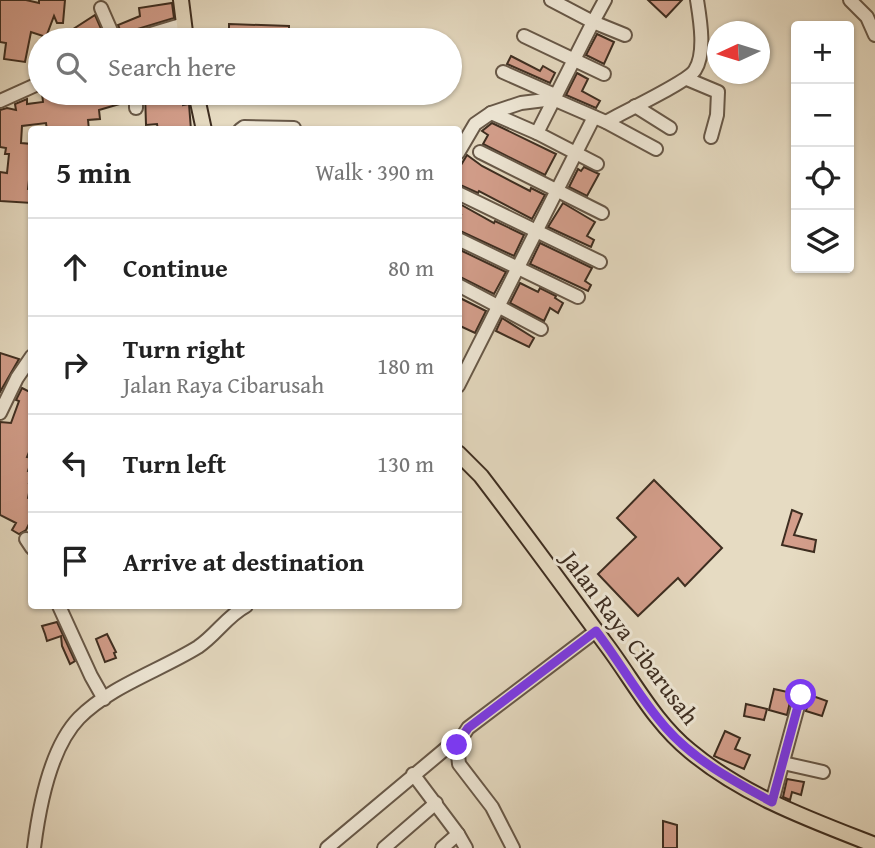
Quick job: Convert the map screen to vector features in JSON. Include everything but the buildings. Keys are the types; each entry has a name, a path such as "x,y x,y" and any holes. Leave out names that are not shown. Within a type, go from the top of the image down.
{"main road":[{"path":"181,0 184,28"},
{"path":"199,105 203,126"},
{"name":"Jalan Raya Cibarusah","path":"462,457 481,476 596,631 655,716 678,740 714,769 772,802 807,819 875,845"}],"street":[{"path":"551,0 625,35"},
{"path":"537,133 605,0"},
{"path":"462,379 576,154 600,119 635,106 687,79 698,63 702,31 697,0"},
{"path":"850,0 867,17 875,35"},
{"path":"101,8 110,28"},
{"path":"171,28 184,24"},
{"path":"524,36 604,74"},
{"path":"503,72 656,149"},
{"path":"687,79 718,92 717,115 711,137"},
{"path":"0,101 28,88"},
{"path":"462,146 475,124 491,113 521,103 554,97"},
{"path":"635,106 670,128"},
{"path":"491,113 597,164"},
{"path":"480,152 602,213"},
{"path":"462,195 600,262"},
{"path":"462,241 578,297"},
{"path":"462,287 541,329"},
{"path":"0,413 17,377 28,362"},
{"path":"60,609 104,699"},
{"path":"34,848 43,798 58,752 79,718 104,699 196,648 242,609"},
{"path":"513,848 492,807 459,764 457,745 468,728 596,631"},
{"path":"772,802 801,695"},
{"path":"327,848 450,745 457,745"},
{"path":"783,764 823,772"},
{"path":"413,775 436,803 466,848"},
{"path":"384,848 436,803"},
{"path":"442,848 458,834"}],"route":[{"path":"457,745 468,728 596,631 666,729 708,765 772,802 801,695"}]}
